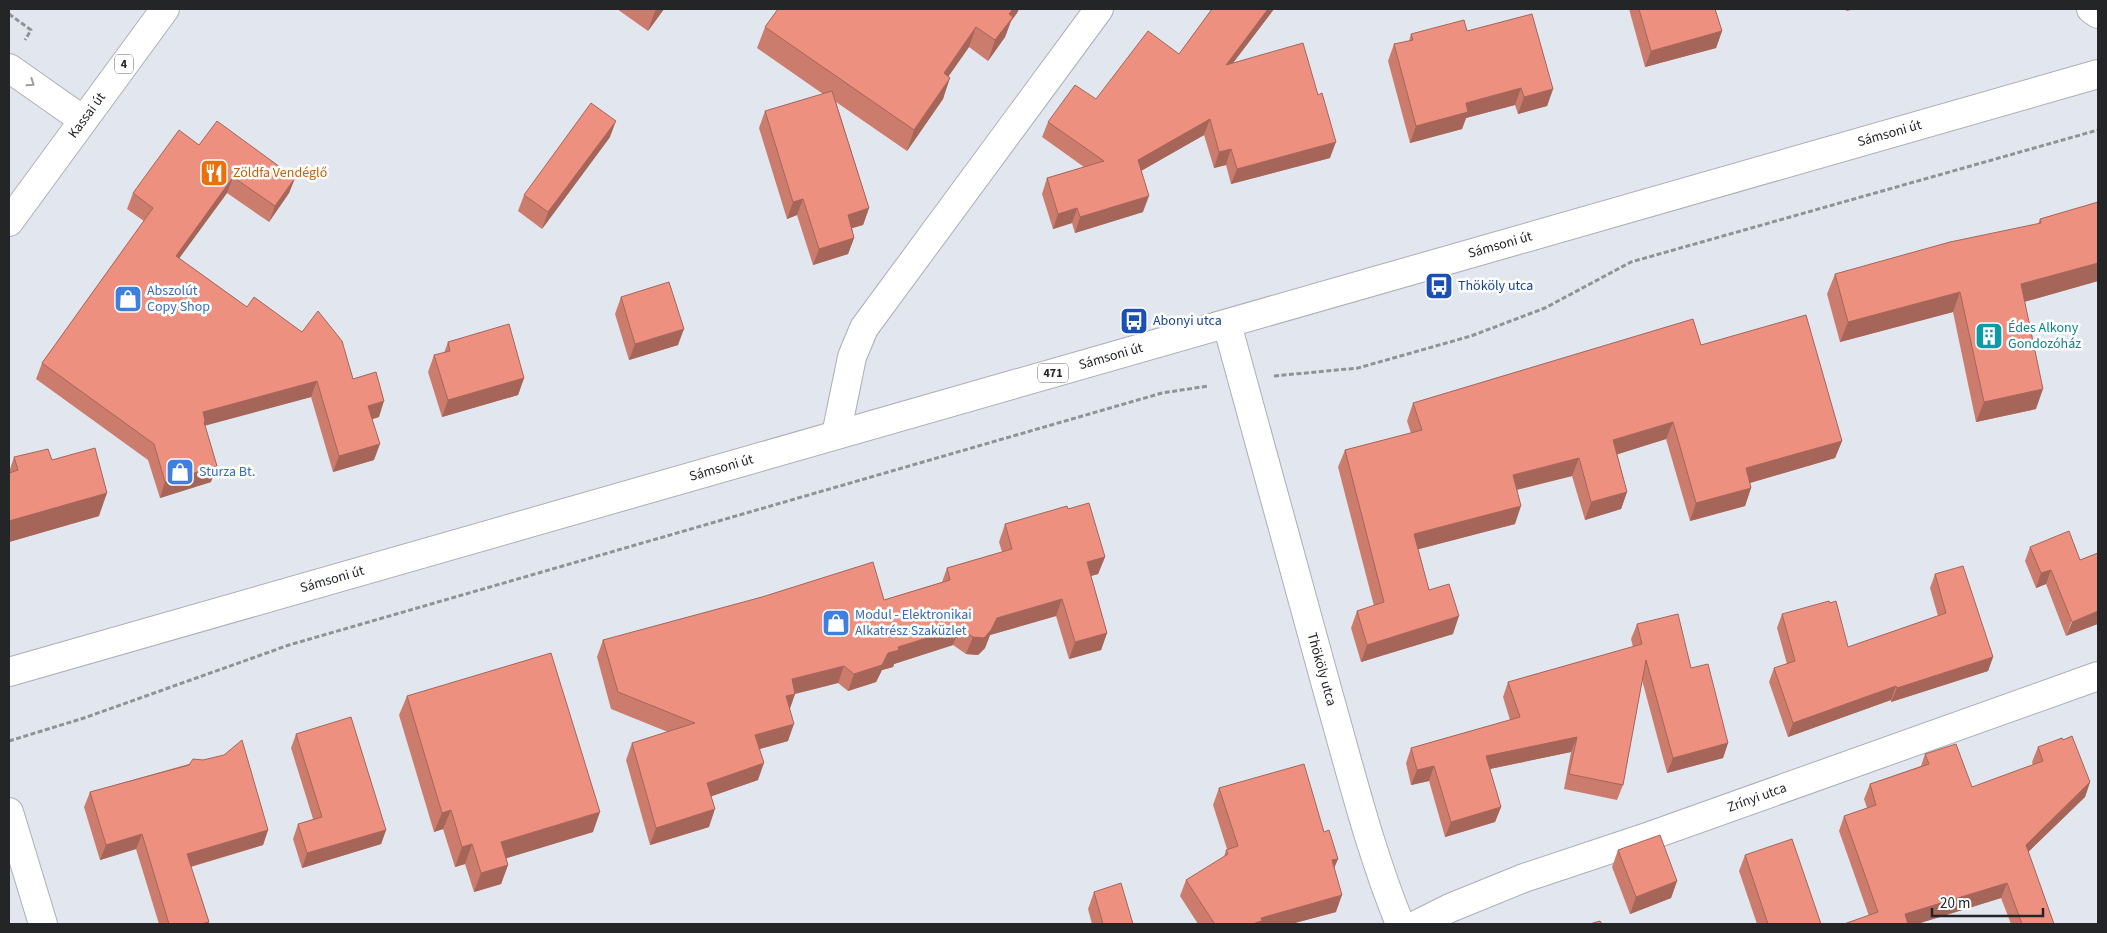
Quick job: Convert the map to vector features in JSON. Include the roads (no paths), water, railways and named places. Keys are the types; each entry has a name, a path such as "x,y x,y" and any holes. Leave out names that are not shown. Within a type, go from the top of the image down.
{"main road":[{"name":"Kassai út","path":"9,222 165,9"},
{"path":"836,435 852,357 864,328 1099,9"},
{"path":"2091,9 2098,14"},
{"path":"9,68 83,120"},
{"name":"Sámsoni út","path":"9,672 2098,74"},
{"name":"Thököly utca","path":"1228,324 1262,459 1360,802 1385,888 1400,924"},
{"name":"Zrínyi utca","path":"1418,924 1450,908 1524,878 1681,825 2098,676"},
{"path":"9,812 13,844 43,924"}],"place":[{"name":"Zöldfa Vendéglő","path":"214,173"},
{"name":"Thököly utca","path":"1439,286"},
{"name":"Abszolút Copy Shop","path":"128,299"},
{"name":"Abonyi utca","path":"1134,321"},
{"name":"Édes Alkony Gondozóház","path":"1989,336"},
{"name":"Sturza Bt.","path":"180,472"},
{"name":"Modul - Elektronikai Alkatrész Szaküzlet","path":"836,623"}]}
